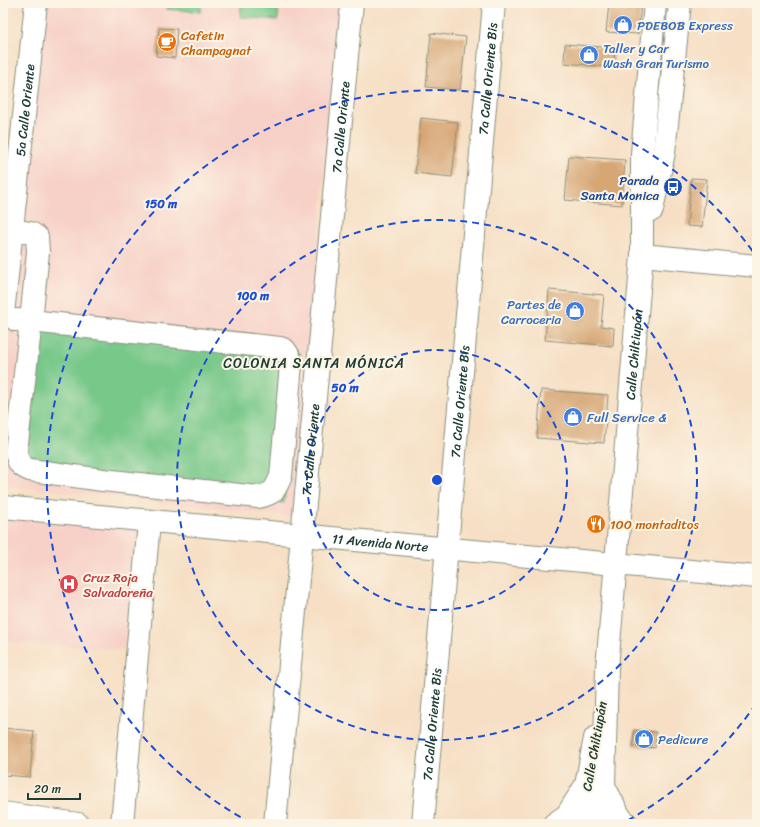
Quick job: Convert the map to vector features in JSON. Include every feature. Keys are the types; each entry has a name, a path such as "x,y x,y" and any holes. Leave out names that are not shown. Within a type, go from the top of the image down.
{"street":[{"name":"5a Calle Oriente","path":"3,314 36,3"},
{"name":"7a Calle Oriente","path":"275,824 352,3"},
{"name":"7a Calle Oriente Bis","path":"423,824 494,3"},
{"name":"Calle Chiltiupán","path":"582,824 595,785 607,668 642,256 642,154 655,3"},
{"name":"Calle Chiltiupán","path":"642,256 664,152 680,4"},
{"path":"3,319 31,321 285,350 289,356 291,364 281,476 276,488 269,495 258,497 103,480 30,470 22,467 18,462 16,452 31,321 38,252 37,237 31,233 12,230"},
{"path":"642,256 757,266"},
{"name":"11 Avenida Norte","path":"3,507 149,522 616,563 757,577"},
{"path":"122,824 149,522"},
{"path":"554,824 568,815 595,785 627,824"},
{"name":"Calle Chiltiupán","path":"595,785 600,824"},
{"path":"3,813 78,824"}],"shaded area":[{"path":"47,3 339,3 296,517 3,485 3,398"},
{"name":"Cruz Roja Salvadoreña","path":"3,515 140,527 128,650 3,641"}],"green space":[{"path":"167,3 202,3 201,12 166,9"},
{"path":"241,3 279,3 278,20 240,17"},
{"path":"42,324 300,353 284,503 25,474"}],"building":[{"path":"609,3 641,4 638,34 606,32"},
{"name":"Cafetin Champagnat","path":"159,28 177,29 175,58 156,56"},
{"path":"431,33 466,37 460,90 426,87"},
{"name":"Taller y Car Wash Gran Turismo","path":"565,44 615,48 613,67 564,63"},
{"path":"421,118 458,122 452,177 415,173"},
{"path":"569,156 625,160 622,205 565,200"},
{"path":"691,178 707,179 702,227 687,226"},
{"name":"Partes de Carroceria","path":"549,290 604,295 601,326 614,328 613,346 545,340"},
{"name":"Full Service &","path":"541,390 608,395 604,443 537,438"},
{"path":"3,728 34,731 30,777 3,775"},
{"name":"Pedicure","path":"634,730 656,732 655,748 633,746"}],"place":[{"name":"PDEBOB Express","path":"623,25"},
{"name":"Cafetin Champagnat","path":"167,42"},
{"name":"Taller y Car Wash Gran Turismo","path":"589,55"},
{"name":"Parada Santa Monica","path":"673,187"},
{"name":"Partes de Carroceria","path":"575,311"},
{"name":"Full Service &","path":"573,417"},
{"name":"100 montaditos","path":"596,524"},
{"name":"Cruz Roja Salvadoreña","path":"69,584"},
{"name":"Pedicure","path":"644,739"}],"district":[{"name":"COLONIA SANTA MÓNICA","path":"314,363"}]}
